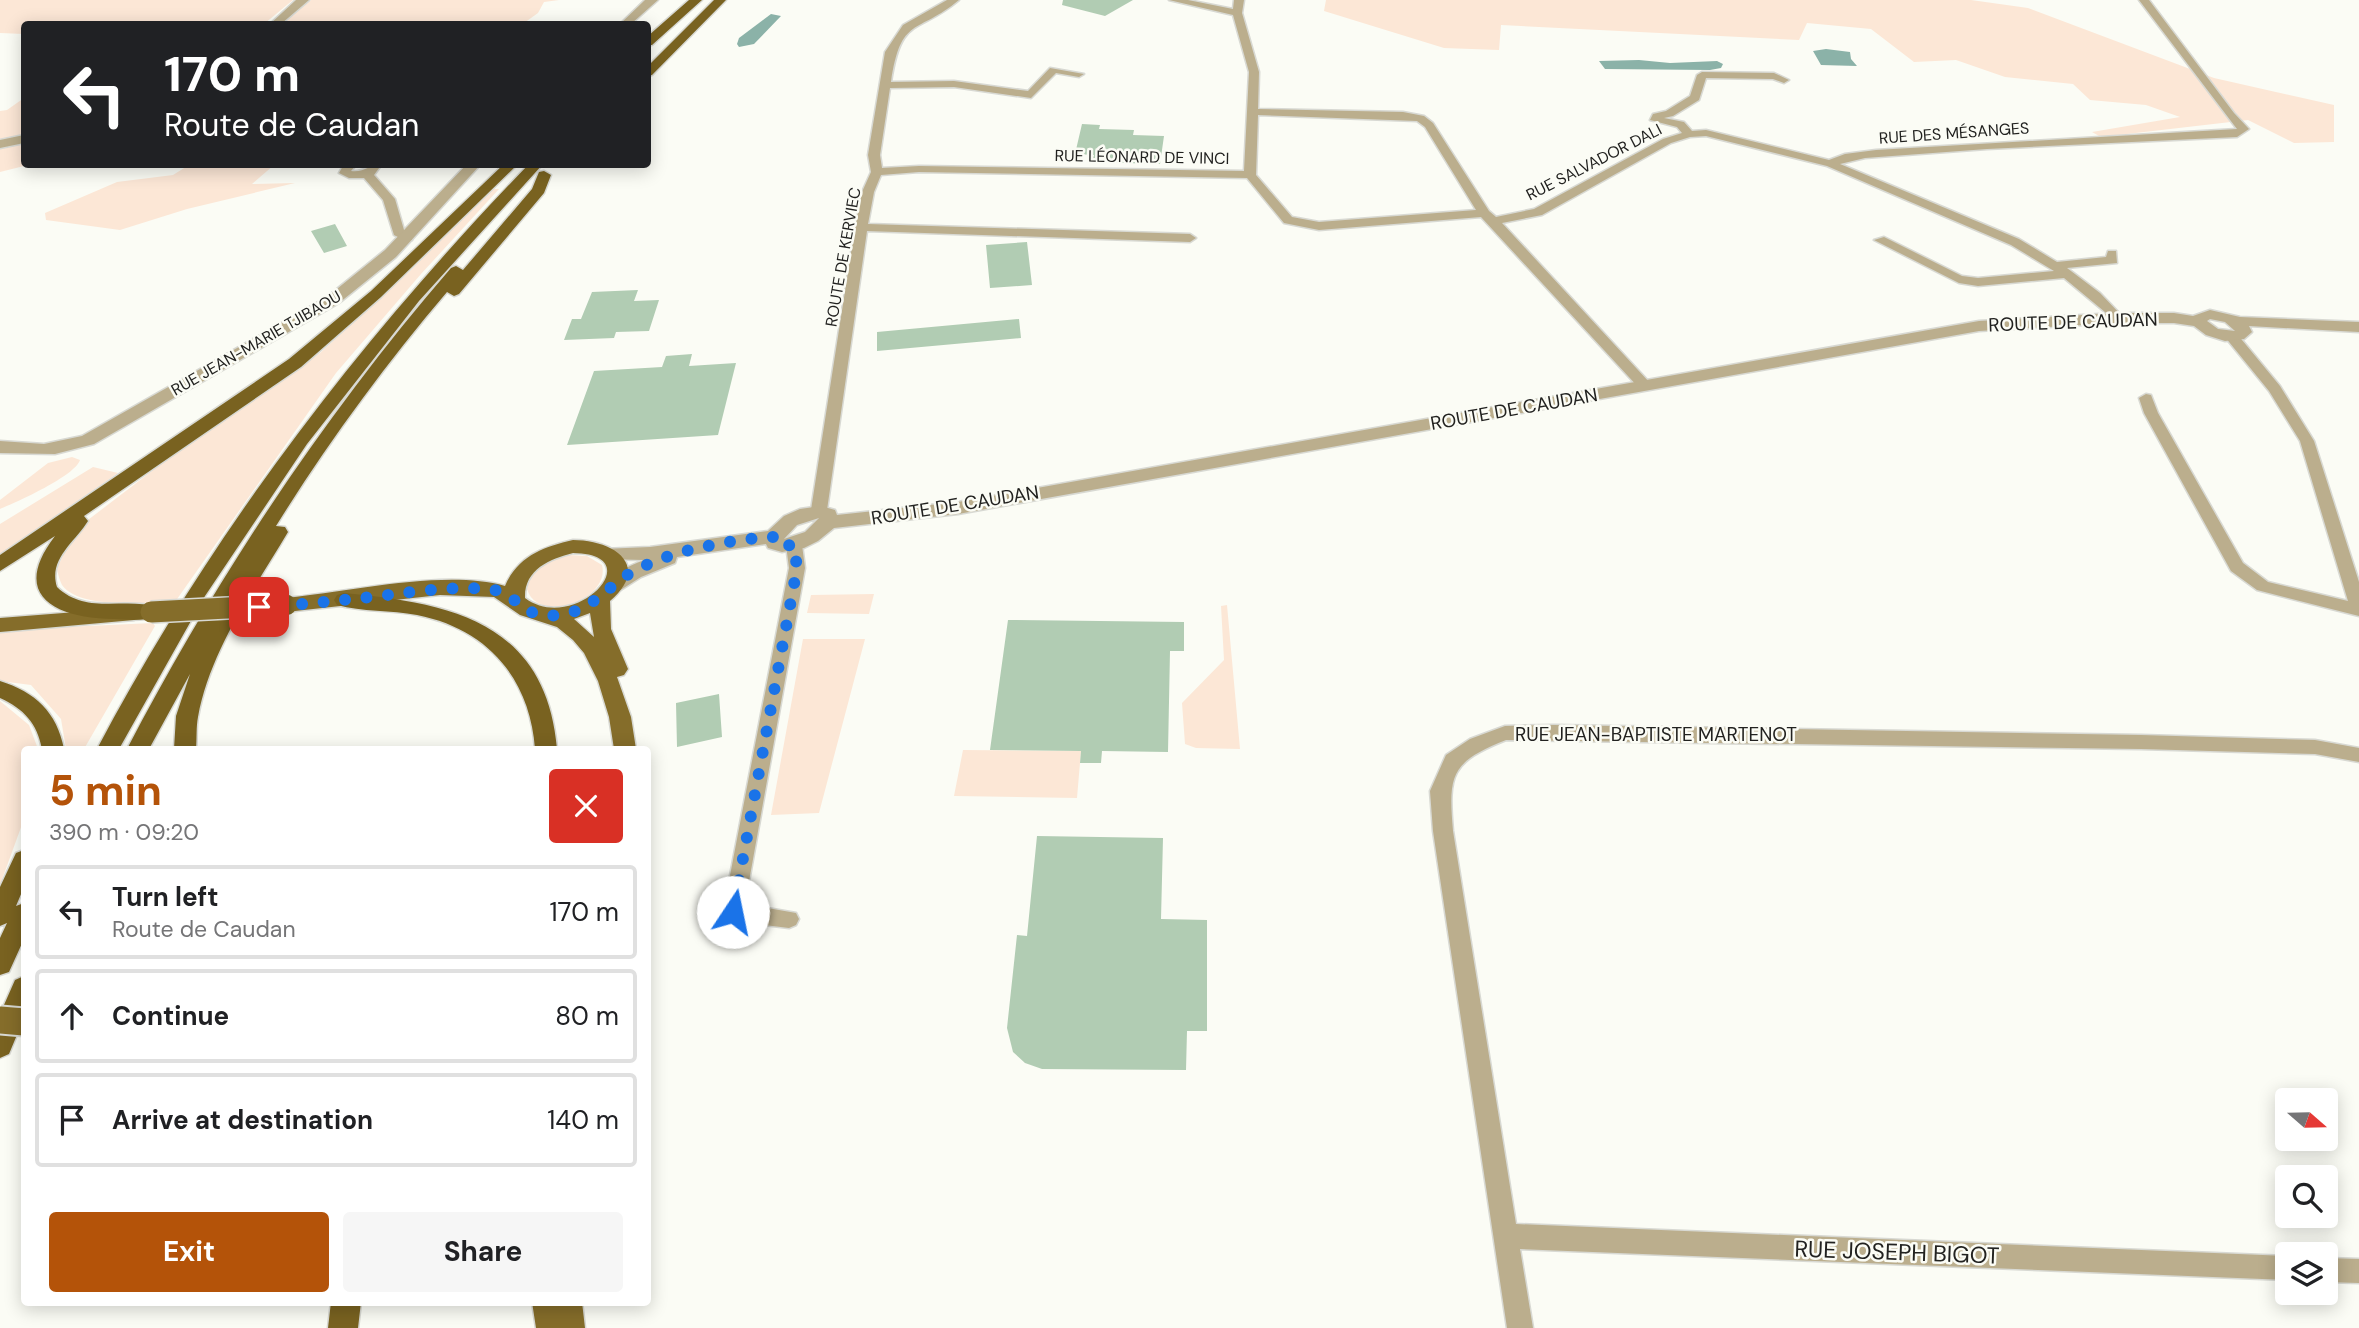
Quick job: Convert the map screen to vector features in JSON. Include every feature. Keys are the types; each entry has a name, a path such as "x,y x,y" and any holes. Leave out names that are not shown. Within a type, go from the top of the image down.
{"highway":[{"path":"651,39 696,0"},
{"path":"651,53 704,0"},
{"path":"651,69 720,0"},
{"path":"0,565 323,341 508,168"},
{"path":"187,746 187,715 212,649 277,533 405,351 544,174"},
{"path":"110,746 225,549 316,418 402,311 476,228 544,174"},
{"path":"140,746 247,554 328,435 431,301 544,174"},
{"path":"151,612 75,607 51,593 44,581 45,568 52,552 85,515 198,430"},
{"path":"344,600 431,611 461,622 492,640 502,648 532,687 542,709 546,746"},
{"path":"0,689 20,696 33,705 47,723 53,746"},
{"path":"0,915 21,867"},
{"path":"0,964 21,920"},
{"path":"0,1045 21,995"},
{"path":"343,1328 346,1306"}],"main road":[{"path":"515,601 513,594 516,579 538,558 560,549 582,546 609,554 617,565 617,571 606,592 601,629 630,706 637,746"},
{"path":"0,625 151,612 286,606 433,590 501,591 528,612 549,616 571,626 608,677 621,721 625,746"},
{"path":"549,616 573,612 606,592"},
{"path":"0,1020 21,1022"},
{"path":"548,1306 551,1328"},
{"path":"567,1306 569,1328"}],"street":[{"path":"278,21 303,0"},
{"path":"628,21 652,0"},
{"name":"ROUTE DE KERVIEC","path":"818,519 861,227 869,191 877,172 874,155 890,52 901,33 930,11 954,0"},
{"path":"1174,0 1237,13"},
{"path":"1238,0 1237,13 1254,72 1250,175"},
{"name":"RUE DES MÉSANGES","path":"1831,164 1845,158 1928,150 2116,138 2237,134 2245,129 2230,115 2144,0"},
{"path":"885,85 954,84 1031,95 1054,70 1079,74"},
{"path":"1689,134 1680,124 1655,120 1657,116 1668,114 1695,98 1702,75 1774,76 1784,80"},
{"path":"1252,112 1403,115 1420,118 1429,125 1489,217 1645,386"},
{"name":"RUE SALVADOR DALI","path":"1489,217 1538,212 1667,141 1689,134 1729,138 1831,164"},
{"path":"0,144 21,140"},
{"path":"1831,164 2015,242 2092,294 2117,318"},
{"path":"345,168 345,173 351,176 367,174 376,168"},
{"name":"RUE JEAN-MARIE TJIBAOU","path":"0,447 37,452 55,450 88,440 333,300 353,286 408,237 471,168"},
{"name":"RUE LÉONARD DE VINCI","path":"877,172 919,169 1250,175 1288,220 1319,226 1489,217"},
{"path":"367,174 389,199 398,232 408,237"},
{"path":"861,227 1189,238"},
{"path":"1880,240 1959,279 1978,282 2113,260 2112,254"},
{"name":"ROUTE DE CAUDAN","path":"818,519 958,508 1979,326 2117,318 2174,318 2199,322 2212,332 2235,330 2263,321 2359,327"},
{"path":"2235,330 2306,441 2359,609"},
{"path":"2146,398 2151,413 2237,567 2263,586 2359,609"},
{"path":"609,554 696,548 777,533 818,519"},
{"path":"777,533 779,546 796,544 818,519"},
{"path":"789,919 733,912 797,568 796,544"},
{"path":"606,592 634,572 696,548"},
{"name":"RUE JEAN-BAPTISTE MARTENOT","path":"1520,1328 1443,831 1440,790 1453,760 1477,744 1505,733 1553,732 2315,747 2359,755"},
{"name":"RUE JOSEPH BIGOT","path":"1506,1236 2275,1268"},
{"path":"2338,1270 2359,1271"}],"shaded area":[{"path":"0,0 293,0 268,21 21,21 21,34 0,33"},
{"path":"311,0 559,0 544,2 538,13 527,21 286,21"},
{"path":"1326,0 1971,0 2028,8 2214,78 2334,105 2334,142 2294,143 2248,120 2101,137 2092,132 2180,117 2146,105 2090,100 2073,84 2005,77 1956,60 1914,62 1871,29 1807,23 1799,40 1501,25 1499,50 1444,48 1324,11"},
{"path":"21,100 21,136 0,141 0,111 7,110"},
{"path":"21,143 21,167 0,172 0,148"},
{"path":"184,168 271,168 252,184 295,183 187,209 120,230 46,220 45,213 117,182 173,175"},
{"path":"492,189 499,189 336,373 175,602 98,601 71,593 62,585 57,569 68,544 84,523 165,461 320,353 410,271"},
{"path":"72,457 80,460 68,473 0,509 0,500 48,463"},
{"path":"93,467 118,473 0,554 0,524"},
{"path":"569,555 587,556 602,565 602,578 595,589 572,604 544,605 533,600 527,589 537,570 548,562"},
{"path":"874,594 869,614 807,613 811,595"},
{"path":"1227,605 1240,749 1196,748 1185,744 1182,703 1224,660 1221,606"},
{"path":"153,623 155,626 86,746 66,746 61,719 31,685 0,681 0,630"},
{"path":"803,639 865,639 819,813 771,815"},
{"path":"0,701 29,725 37,746 21,746 21,827 0,885"},
{"path":"963,750 1081,751 1077,798 954,796"}],"water":[{"path":"771,14 781,16 754,44 739,47 739,38"},
{"path":"1826,49 1850,52 1851,59 1857,66 1821,65 1813,51"},
{"path":"1639,60 1670,63 1717,61 1723,64 1721,68 1710,70 1605,69 1599,61"}],"building":[{"path":"1063,0 1133,0 1105,16 1062,5"},
{"path":"1082,124 1100,125 1099,129 1134,130 1133,135 1164,136 1160,164 1092,162 1094,155 1075,154"},
{"path":"335,224 347,246 324,253 311,231"},
{"path":"1027,242 1032,285 990,288 986,245"},
{"path":"638,290 634,301 659,300 649,331 616,332 614,338 564,340 572,319 581,319 592,292"},
{"path":"1019,319 1021,338 877,351 877,332"},
{"path":"692,354 689,366 736,363 718,435 567,445 594,371 662,367 666,356"},
{"path":"1008,620 1184,622 1184,651 1170,651 1168,752 1102,751 1101,763 1080,763 1081,751 990,750"},
{"path":"719,694 722,737 677,747 676,703"},
{"path":"1037,836 1163,838 1161,919 1207,920 1207,1031 1187,1031 1186,1070 1042,1069 1025,1063 1013,1052 1007,1028 1017,935 1027,936"}],"route":[{"path":"259,607 433,590 486,589 501,591 528,612 549,616 584,608 634,572 696,548 766,537 774,537 779,546 794,545 797,568 733,912"}]}
